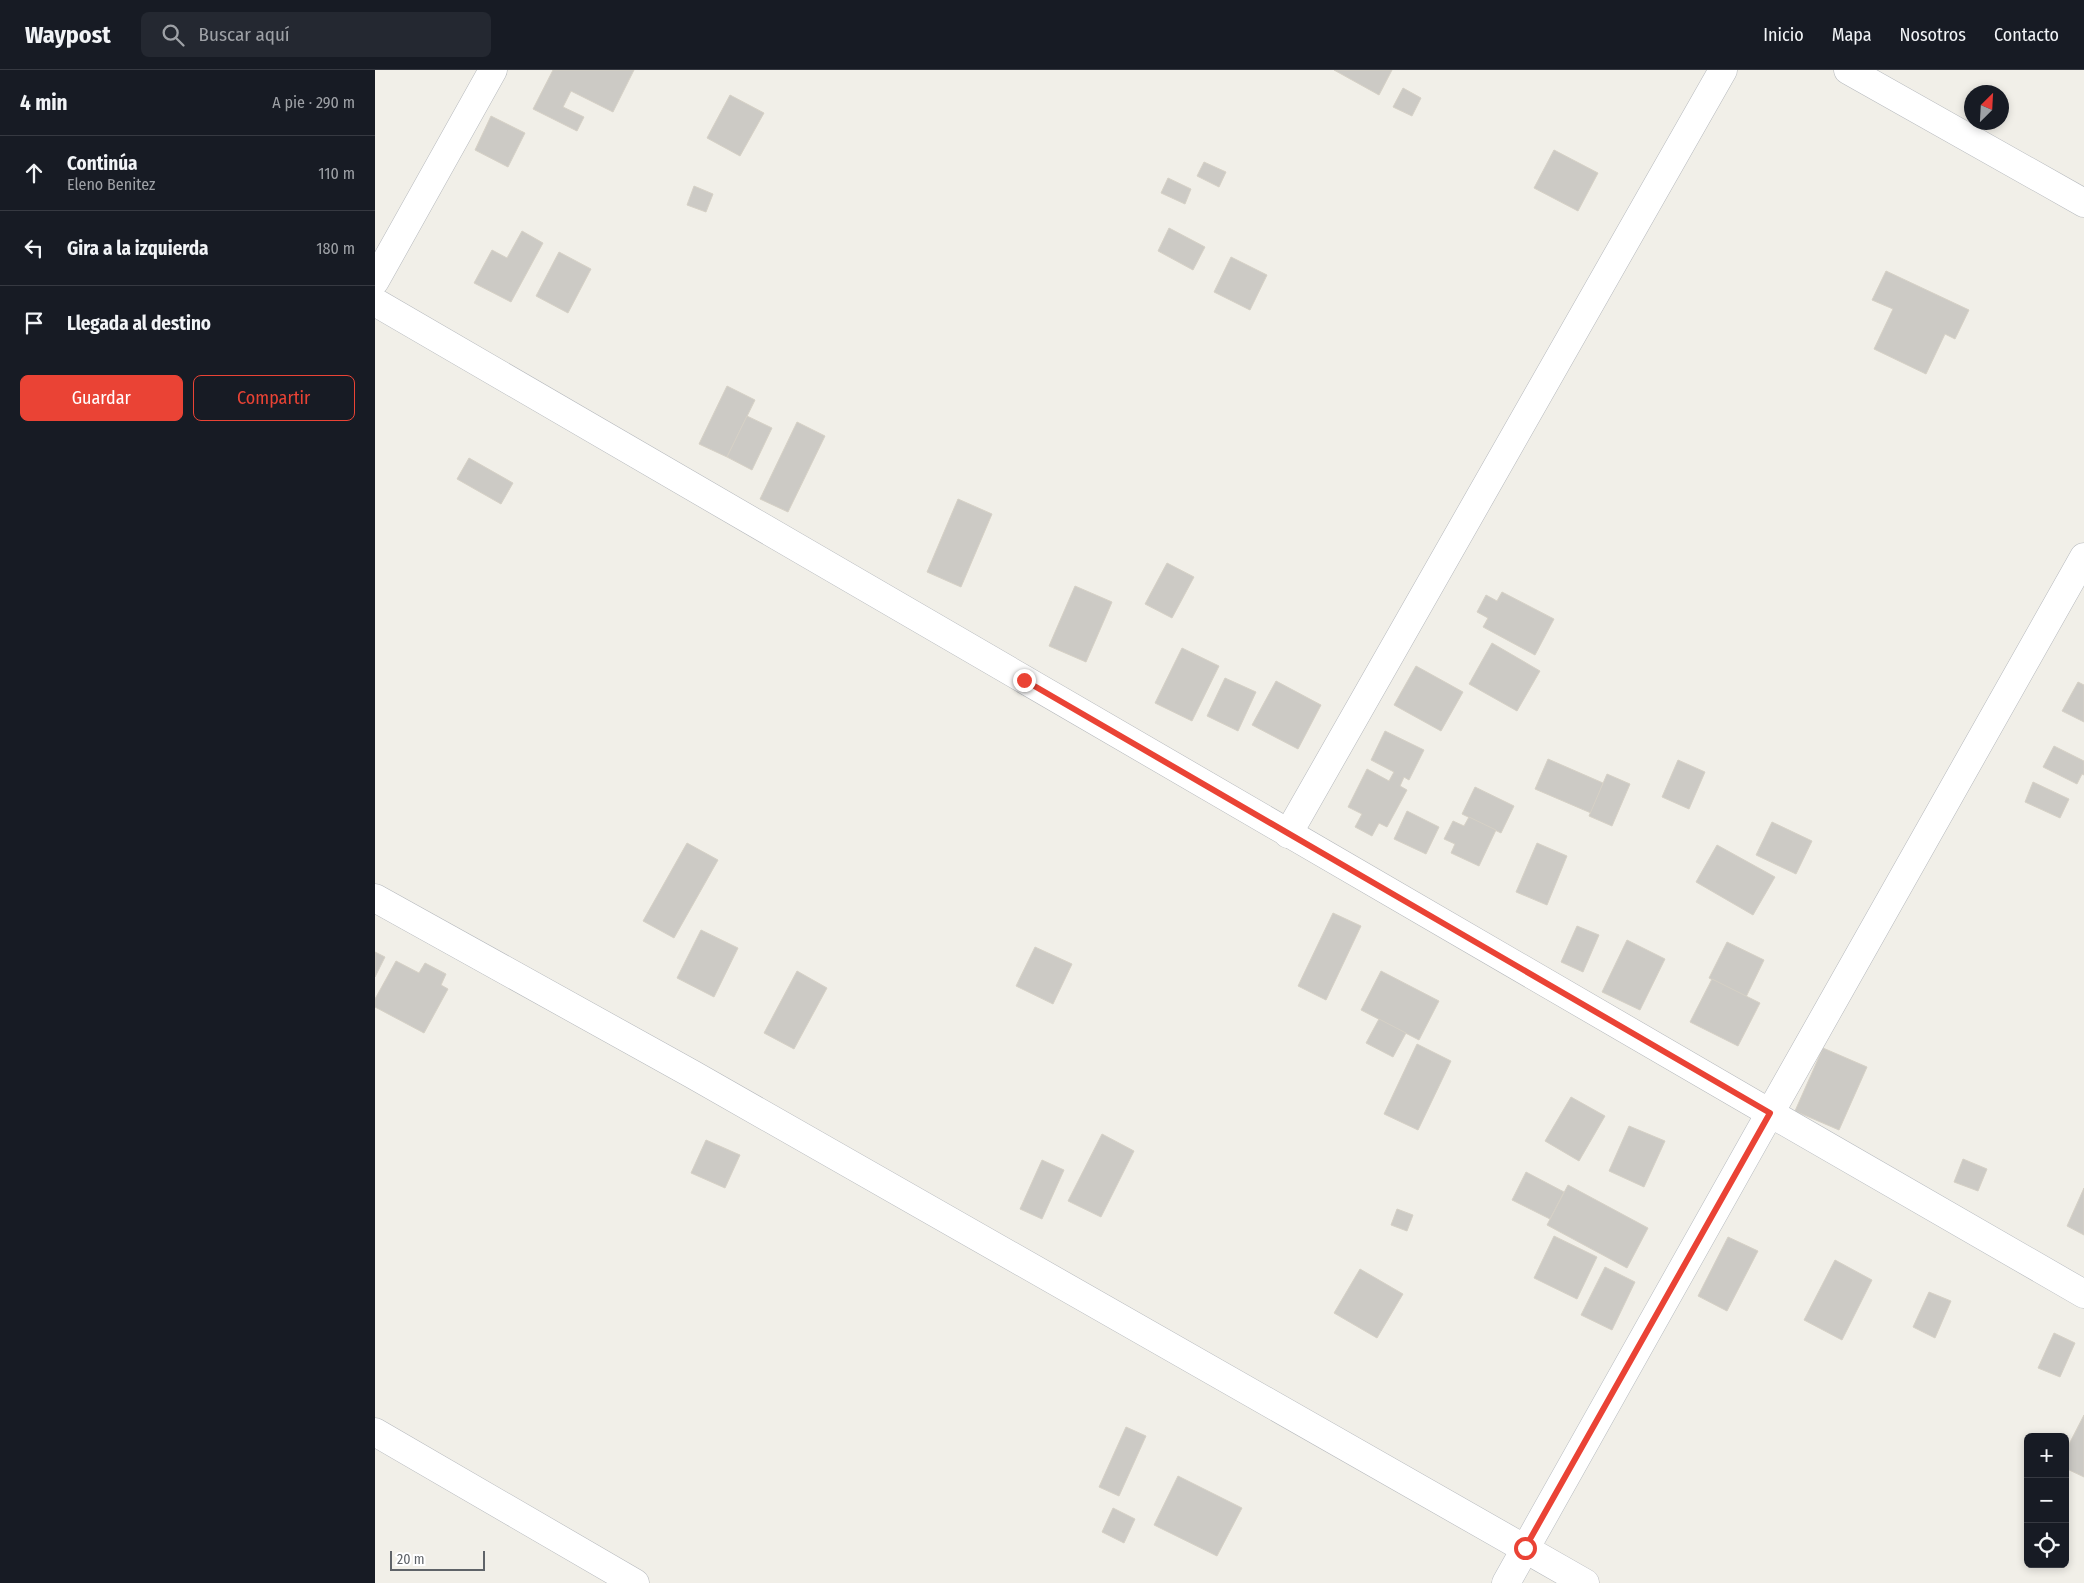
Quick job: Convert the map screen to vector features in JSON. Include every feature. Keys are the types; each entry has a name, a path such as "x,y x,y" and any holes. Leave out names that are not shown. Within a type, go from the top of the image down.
{"street":[{"path":"375,281 493,70"},
{"path":"1288,834 1723,70"},
{"path":"1848,70 2084,203"},
{"path":"375,302 1288,834 2084,1294"},
{"path":"1506,1583 2084,557"},
{"path":"375,898 701,1079 1585,1583"},
{"path":"375,1432 635,1583"}],"building":[{"path":"553,70 634,70 613,112 571,91 563,107 584,117 577,131 533,109"},
{"path":"1334,70 1392,70 1379,95"},
{"path":"1403,88 1421,98 1412,116 1393,107"},
{"path":"730,95 764,113 740,156 707,138"},
{"path":"491,116 525,133 508,167 475,150"},
{"path":"1554,150 1598,173 1578,211 1534,188"},
{"path":"1204,162 1226,172 1219,187 1197,176"},
{"path":"1168,178 1191,189 1185,204 1161,193"},
{"path":"694,186 713,194 706,212 687,205"},
{"path":"1169,228 1205,247 1193,270 1158,251"},
{"path":"522,231 543,243 511,302 474,283 492,250 507,258"},
{"path":"559,252 591,269 568,313 536,296"},
{"path":"1231,257 1267,275 1250,310 1214,292"},
{"path":"1886,271 1969,310 1955,339 1945,334 1926,374 1874,349 1893,309 1872,300"},
{"path":"727,386 755,400 727,457 699,444"},
{"path":"747,416 772,428 752,470 727,457"},
{"path":"797,422 825,436 788,512 760,499"},
{"path":"469,458 513,483 501,504 457,479"},
{"path":"958,499 992,514 961,587 927,572"},
{"path":"1167,563 1194,577 1172,618 1145,604"},
{"path":"1075,586 1112,602 1086,662 1049,646"},
{"path":"1502,592 1554,619 1535,655 1483,627 1488,618 1477,612 1486,595 1497,601"},
{"path":"1492,643 1540,671 1517,711 1469,684"},
{"path":"1182,648 1219,666 1192,721 1155,703"},
{"path":"1416,666 1463,692 1441,731 1394,705"},
{"path":"1225,678 1256,692 1238,731 1207,716"},
{"path":"1276,681 1321,705 1298,749 1252,725"},
{"path":"2078,682 2084,685 2084,722 2062,711"},
{"path":"1385,731 1424,750 1409,780 1404,777 1400,786 1407,790 1387,827 1379,823 1372,836 1355,827 1362,814 1348,807 1367,769 1389,781 1394,772 1371,760"},
{"path":"2054,746 2084,761 2084,775 2082,774 2077,784 2043,767"},
{"path":"1548,759 1603,783 1591,813 1535,789"},
{"path":"1678,760 1705,772 1689,809 1662,797"},
{"path":"1607,774 1630,784 1612,826 1589,816"},
{"path":"2033,782 2069,799 2060,818 2025,802"},
{"path":"1475,787 1514,806 1501,833 1462,814"},
{"path":"1407,811 1439,827 1426,854 1394,839"},
{"path":"1469,817 1496,830 1479,866 1451,853 1455,844 1444,839 1453,821 1464,826"},
{"path":"1772,822 1812,841 1796,874 1756,855"},
{"path":"687,843 718,860 674,938 643,921"},
{"path":"1537,843 1567,856 1547,905 1516,892"},
{"path":"1717,845 1775,877 1753,915 1696,882"},
{"path":"1333,913 1361,926 1326,1000 1298,986"},
{"path":"1577,926 1599,935 1583,972 1561,962"},
{"path":"701,930 738,948 714,997 677,978"},
{"path":"1627,940 1665,959 1640,1010 1602,992"},
{"path":"1727,942 1764,960 1746,997 1709,978"},
{"path":"1035,947 1072,964 1053,1004 1016,986"},
{"path":"375,952 385,957 375,977"},
{"path":"396,961 419,973 425,963 446,974 441,985 448,989 424,1033 375,1007 375,999"},
{"path":"797,971 827,988 794,1049 764,1033"},
{"path":"1381,971 1439,1001 1419,1040 1361,1010"},
{"path":"1712,979 1760,1003 1738,1046 1690,1022"},
{"path":"1379,1019 1406,1033 1393,1057 1366,1043"},
{"path":"1417,1044 1451,1061 1418,1130 1384,1114"},
{"path":"1823,1048 1867,1067 1839,1130 1795,1111"},
{"path":"1571,1097 1605,1116 1579,1161 1545,1141"},
{"path":"1629,1126 1665,1141 1644,1187 1609,1171"},
{"path":"1102,1134 1134,1151 1101,1217 1068,1201"},
{"path":"706,1140 740,1155 725,1188 691,1173"},
{"path":"1963,1159 1987,1169 1978,1191 1954,1182"},
{"path":"1042,1160 1064,1170 1042,1219 1020,1209"},
{"path":"1526,1172 1564,1192 1550,1219 1512,1200"},
{"path":"1568,1185 1648,1228 1627,1268 1547,1225"},
{"path":"2084,1188 2084,1235 2067,1226"},
{"path":"1397,1209 1413,1215 1407,1231 1391,1225"},
{"path":"1554,1236 1597,1257 1577,1299 1534,1278"},
{"path":"1728,1237 1758,1251 1727,1311 1698,1296"},
{"path":"1835,1260 1872,1280 1842,1340 1804,1320"},
{"path":"1605,1267 1635,1282 1612,1330 1581,1315"},
{"path":"1360,1269 1403,1294 1377,1338 1334,1313"},
{"path":"1929,1292 1951,1301 1935,1338 1913,1327"},
{"path":"2054,1333 2075,1343 2060,1377 2038,1368"},
{"path":"2084,1415 2084,1477 2069,1470 2069,1444"},
{"path":"1126,1427 1146,1436 1119,1496 1099,1487"},
{"path":"1178,1476 1242,1508 1217,1556 1154,1525"},
{"path":"1113,1508 1135,1519 1124,1543 1102,1532"}],"route":[{"path":"1024,680 1770,1113 1525,1548"}]}
